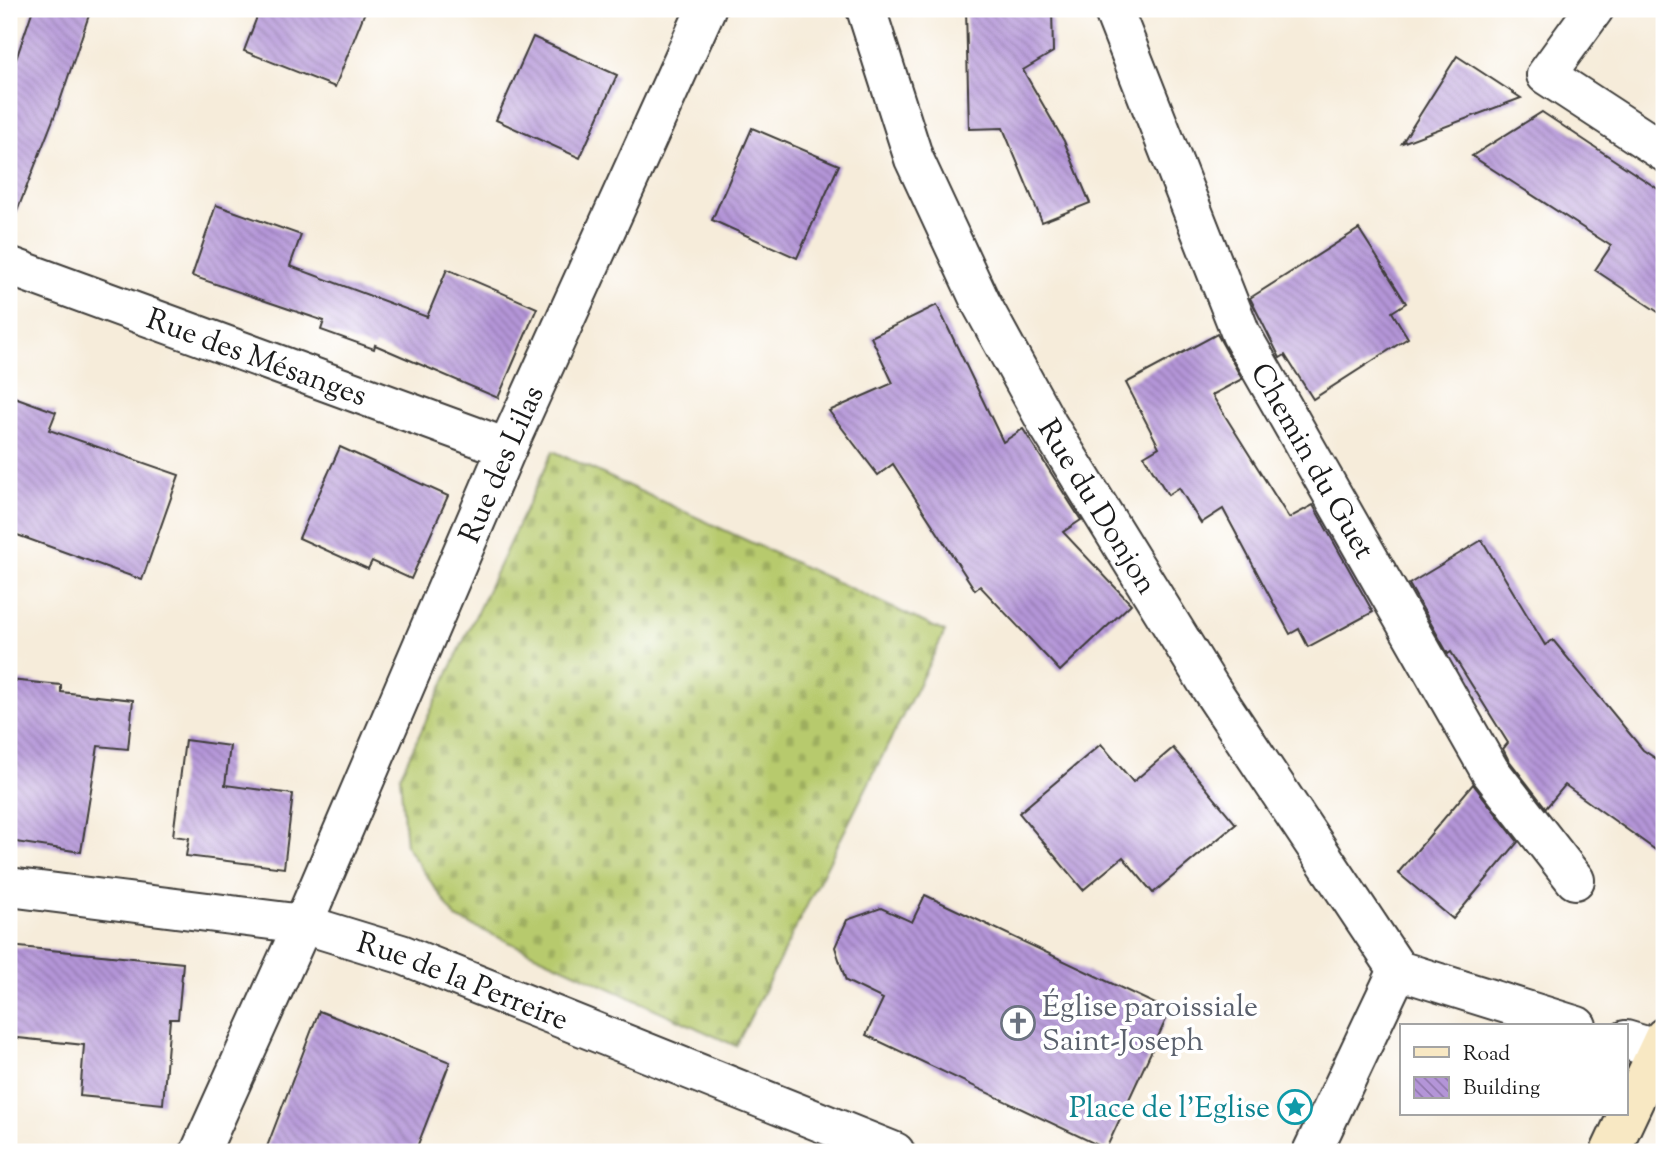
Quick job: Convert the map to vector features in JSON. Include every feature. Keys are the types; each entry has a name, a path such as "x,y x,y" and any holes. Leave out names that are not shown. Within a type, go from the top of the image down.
{"main road":[{"path":"1628,1105 1653,1044"},
{"path":"1609,1152 1624,1116"}],"street":[{"name":"Rue des Lilas","path":"201,1152 303,924 507,448 706,9"},
{"name":"Rue du Donjon","path":"866,9 914,159 981,303 1021,376 1211,690 1398,970"},
{"name":"Chemin du Guet","path":"1113,9 1241,334 1490,771 1575,880"},
{"path":"1594,9 1546,75 1664,152"},
{"name":"Rue des Mésanges","path":"9,266 507,448"},
{"name":"Rue de la Perreire","path":"9,887 303,924 401,954 895,1152"},
{"path":"1312,1152 1398,970 1571,1024"}],"green space":[{"path":"553,451 945,632 736,1046 456,918 406,846 400,776"}],"building":[{"path":"33,9 91,9 58,107 12,224 9,224 9,80"},
{"path":"260,9 366,9 335,87 244,51"},
{"path":"966,9 1052,9 1053,52 1023,70 1064,141 1090,203 1042,222 1003,128 969,129"},
{"path":"533,37 617,75 580,158 496,120"},
{"path":"1457,56 1521,98 1402,143"},
{"path":"1542,112 1664,193 1664,316 1595,270 1611,246 1472,156"},
{"path":"752,128 839,165 797,258 712,220"},
{"path":"216,205 301,235 290,266 427,317 447,269 537,308 498,398 375,345 374,349 321,330 324,321 192,276"},
{"path":"1359,229 1406,303 1392,312 1408,338 1313,399 1285,355 1280,358 1250,298"},
{"path":"937,305 1003,442 1023,429 1081,520 1063,532 1131,604 1060,671 980,586 975,590 893,464 878,475 829,411 893,383 871,337"},
{"path":"1217,334 1242,379 1212,395 1289,518 1313,505 1373,612 1308,647 1299,629 1290,634 1223,509 1201,523 1179,488 1168,495 1144,456 1159,447 1126,383"},
{"path":"9,395 56,412 49,430 179,475 142,580 9,532"},
{"path":"340,447 448,496 411,579 372,561 368,569 299,538"},
{"path":"1482,540 1545,645 1553,640 1643,750 1664,764 1664,856 1565,785 1546,808 1508,759 1503,749 1508,743 1451,652 1448,654 1409,584"},
{"path":"9,680 61,685 61,692 133,700 128,749 98,746 81,852 9,841"},
{"path":"185,740 230,746 225,785 293,794 284,868 186,856 189,838 173,836"},
{"path":"1101,744 1133,782 1173,748 1236,824 1153,893 1123,857 1083,890 1019,813"},
{"path":"1473,784 1518,842 1453,919 1398,873"},
{"name":"Église paroissiale Saint-Joseph","path":"925,895 1170,1011 1106,1149 866,1035 883,999 846,981 835,947 847,920 881,908 912,922"},
{"path":"9,946 183,963 178,1019 170,1019 163,1104 80,1096 84,1045 9,1037"},
{"path":"319,1011 450,1062 415,1152 265,1152"}],"place":[{"name":"Église paroissiale Saint-Joseph","path":"1018,1023"},
{"name":"Place de l'Eglise","path":"1295,1107"}]}
